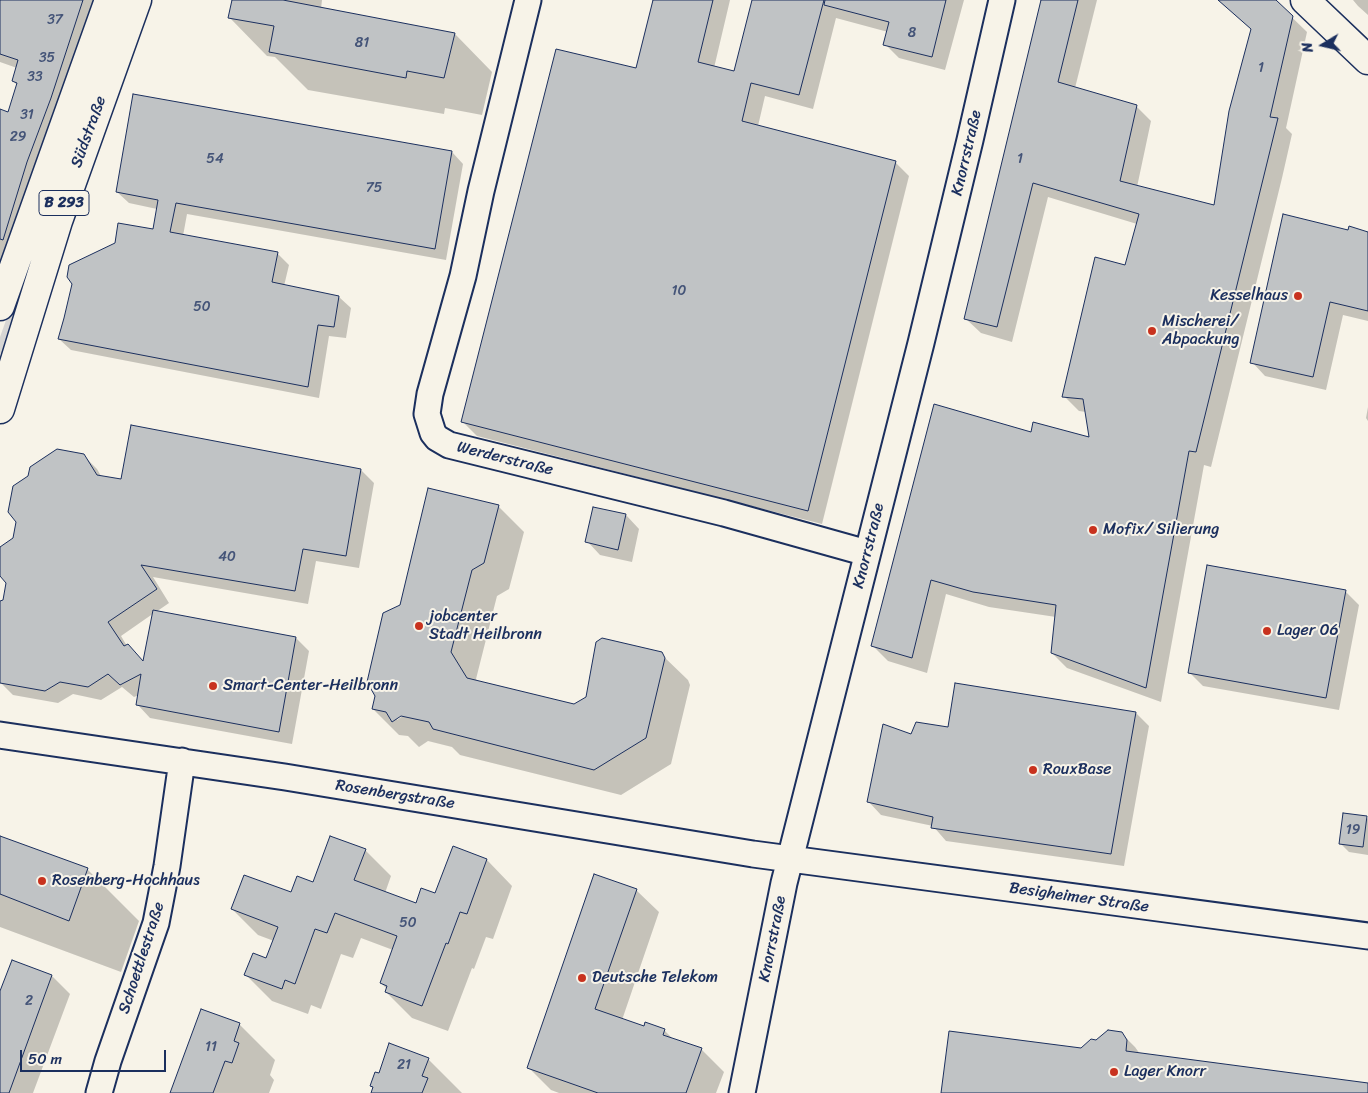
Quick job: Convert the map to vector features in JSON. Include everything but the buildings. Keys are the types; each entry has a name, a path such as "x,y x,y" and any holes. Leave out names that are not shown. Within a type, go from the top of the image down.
{"main road":[{"name":"Südstraße","path":"0,306 109,0"},
{"name":"Südstraße","path":"0,409 58,221 137,0"},
{"path":"1305,0 1368,60"}],"street":[{"name":"Werderstraße","path":"528,0 485,172 463,276 430,394 427,414 433,433 437,438 449,445 724,513 867,553"},
{"name":"Knorrstraße","path":"742,1093 790,859 961,179 1002,0"},
{"name":"Rosenbergstraße","path":"0,735 182,761 790,859"},
{"name":"Schoettlestraße","path":"99,1093 111,1052 156,922 167,866 182,761"},
{"name":"Besigheimer Straße","path":"790,859 1368,936"}],"shaded area":[{"path":"121,0 125,0 3,358 0,353 0,337"}],"place":[{"name":"Kesselhaus","path":"1298,296"},
{"name":"Mischerei/ Abpackung","path":"1152,331"},
{"name":"Mofix/ Silierung","path":"1093,530"},
{"name":"jobcenter Stadt Heilbronn","path":"419,626"},
{"name":"Lager 06","path":"1267,631"},
{"name":"Smart-Center-Heilbronn","path":"213,686"},
{"name":"RouxBase","path":"1033,770"},
{"name":"Rosenberg-Hochhaus","path":"42,881"},
{"name":"Deutsche Telekom","path":"582,978"},
{"name":"Lager Knorr","path":"1114,1072"}]}
